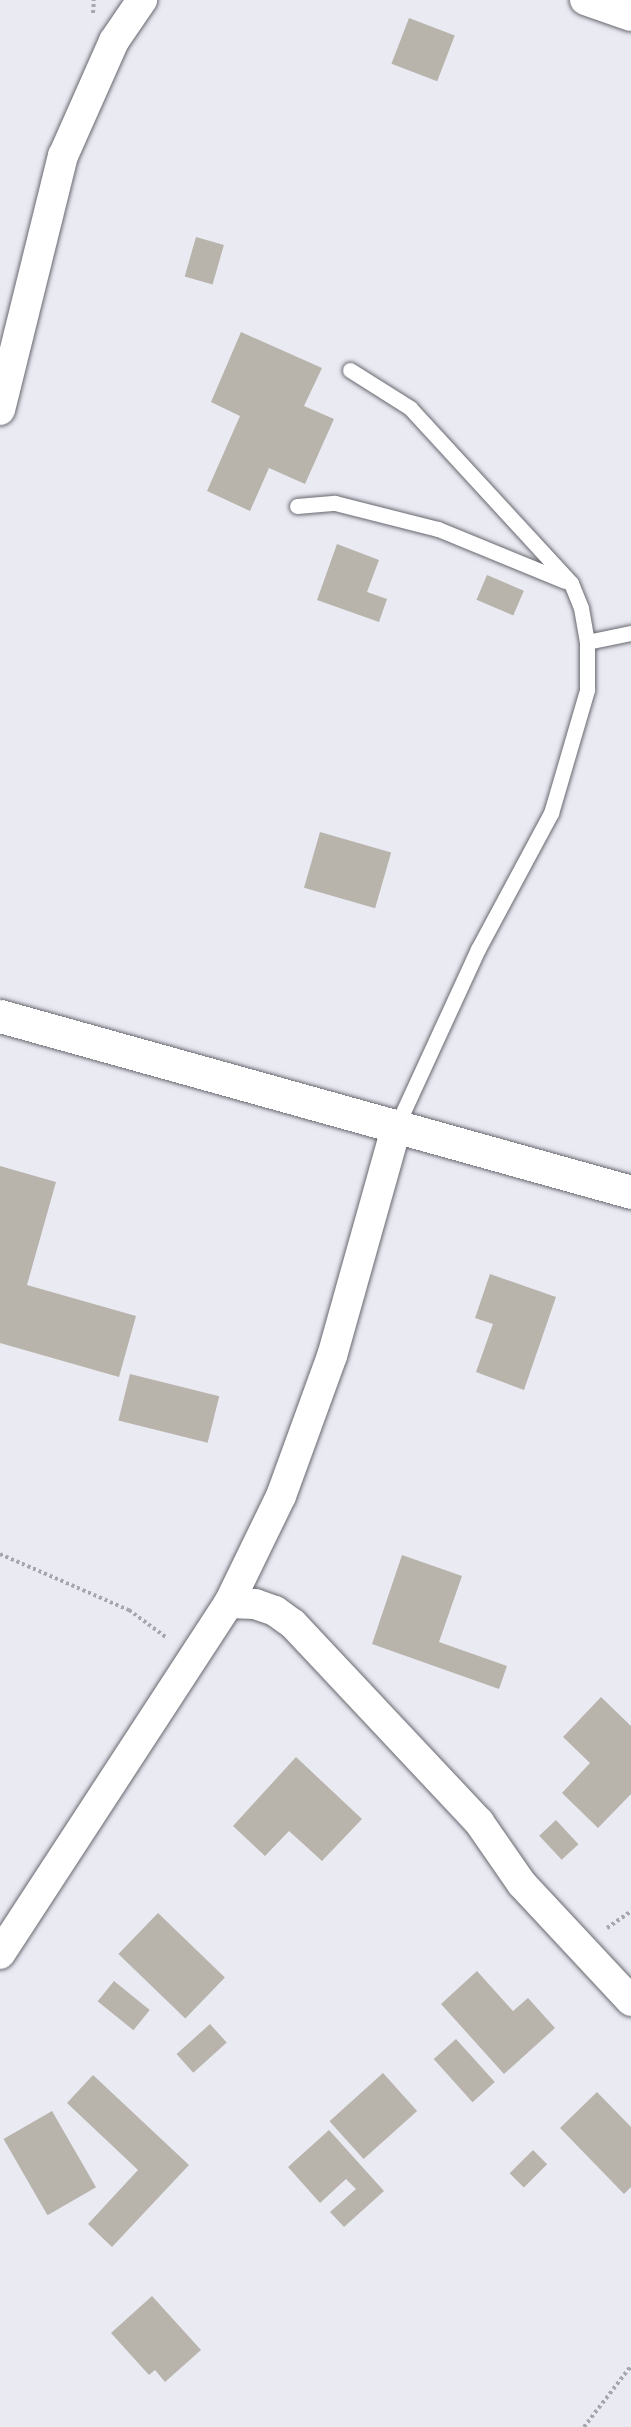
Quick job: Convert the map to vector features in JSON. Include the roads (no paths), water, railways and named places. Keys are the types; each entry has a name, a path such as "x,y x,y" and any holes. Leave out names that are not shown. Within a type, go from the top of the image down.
{"street":[{"path":"0,410 63,156 114,41 142,0"},
{"path":"585,0 631,16"},
{"path":"0,1016 631,1192"},
{"path":"0,1954 229,1603 281,1496 332,1356 397,1125"},
{"path":"229,1603 255,1604 275,1611 293,1624 479,1822 522,1884 631,2001"}],"lane":[{"path":"350,370 410,408 571,583 581,608 586,642 587,690 551,813 478,949 397,1125"},
{"path":"297,506 335,503 438,529 571,583"},
{"path":"586,642 631,633"}]}
